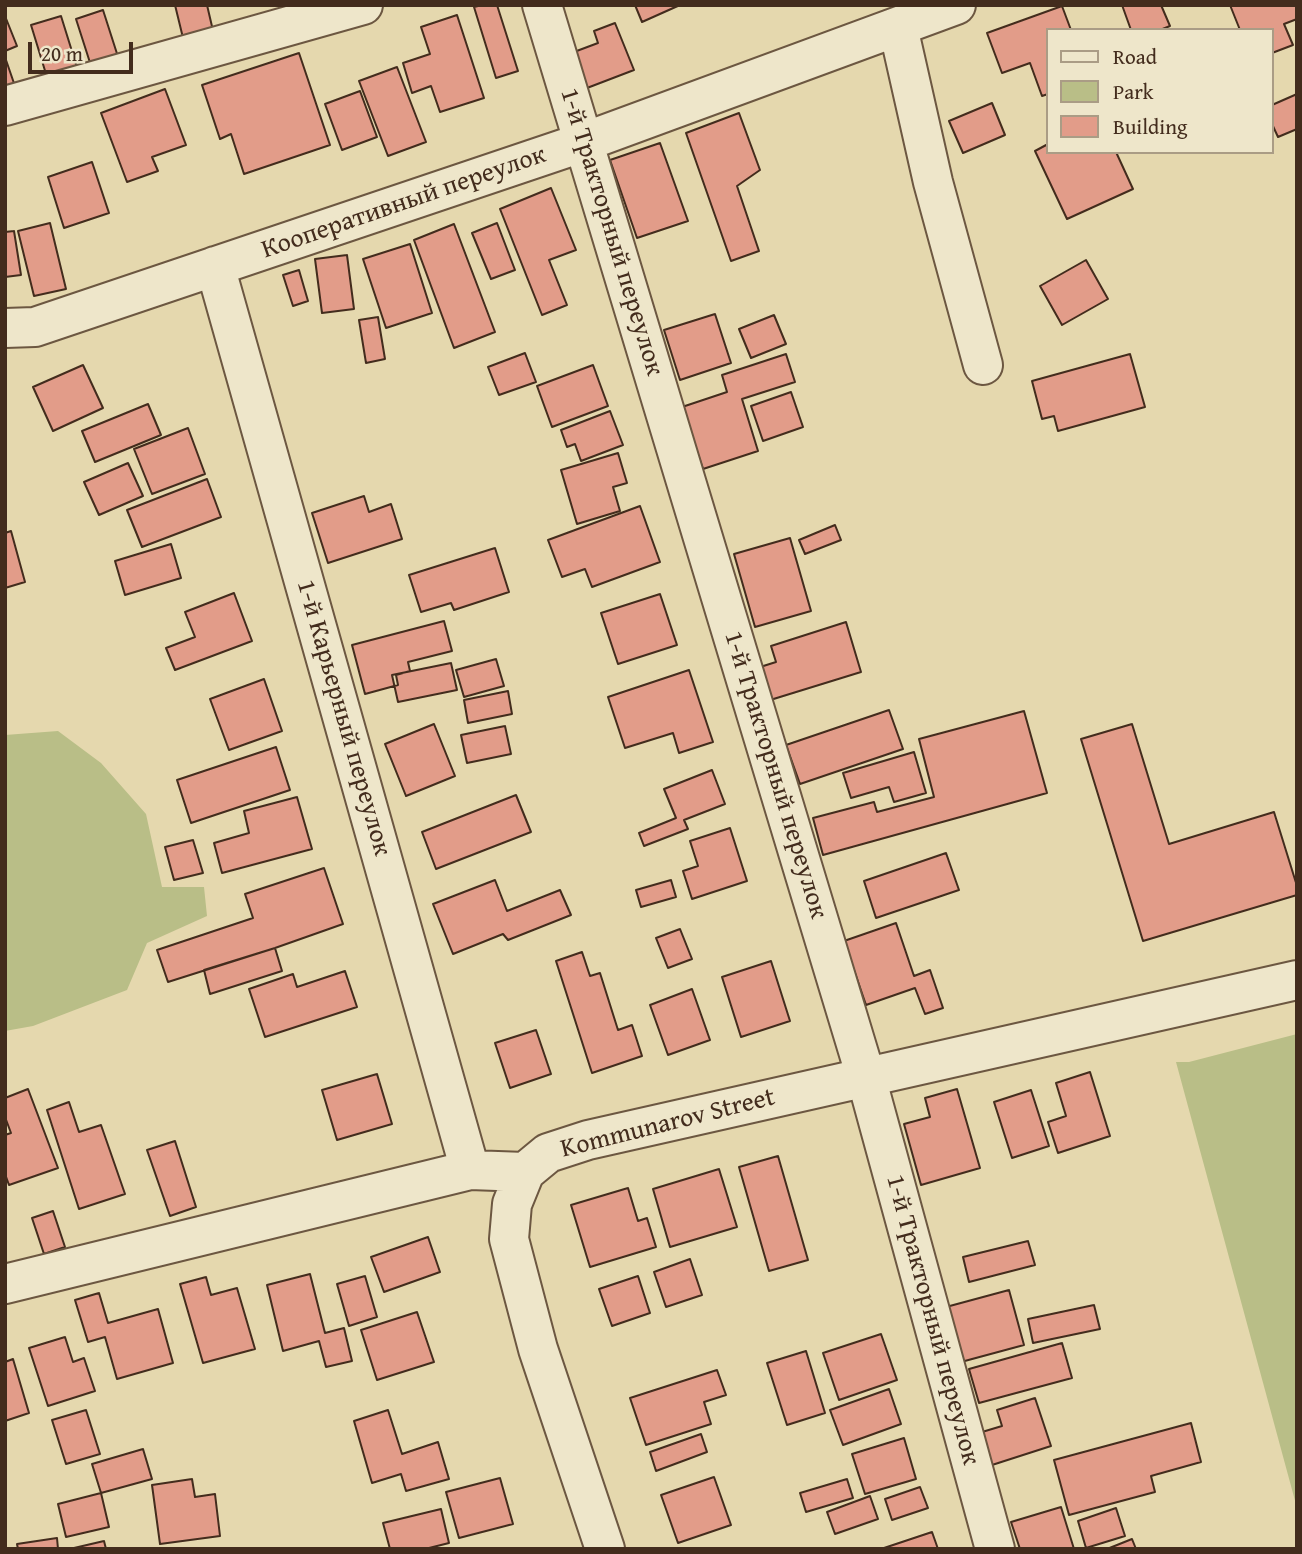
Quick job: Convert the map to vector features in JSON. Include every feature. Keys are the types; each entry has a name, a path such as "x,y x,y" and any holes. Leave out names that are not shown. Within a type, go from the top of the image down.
{"street":[{"path":"5,106 363,5"},
{"name":"1-й Тракторный переулок","path":"542,5 866,1077 995,1549"},
{"name":"Кооперативный переулок","path":"5,328 36,327 584,142 956,5"},
{"path":"898,27 933,182 983,365"},
{"name":"1-й Карьерный переулок","path":"215,266 470,1170"},
{"name":"Kommunarov Street","path":"524,1172 548,1153 588,1140 1297,980"},
{"path":"5,1284 470,1170 524,1172 512,1205 509,1239 538,1349 605,1549"}],"green space":[{"path":"58,731 101,763 146,814 162,887 204,887 207,916 147,943 127,990 33,1026 5,1031 5,735"},
{"path":"1297,1034 1297,1508 1176,1062 1189,1062"}],"building":[{"path":"175,5 207,5 214,35 184,42"},
{"path":"497,5 518,71 496,78 474,7"},
{"path":"635,5 680,5 642,22"},
{"path":"1122,5 1161,5 1170,26 1165,28 1130,28"},
{"path":"1230,5 1297,5 1297,19 1284,24 1293,45 1274,52 1274,28 1239,28"},
{"path":"1062,6 1070,28 1046,28 1046,95 1042,96 1030,63 1002,73 987,33"},
{"path":"103,10 120,63 93,72 76,19"},
{"path":"457,15 484,98 440,112 431,86 412,93 403,63 430,54 421,27"},
{"path":"5,16 17,46 5,51"},
{"path":"61,16 80,77 50,87 31,25"},
{"path":"615,23 634,70 587,88 574,52 598,43 594,31"},
{"path":"299,53 330,145 244,174 231,134 220,139 202,85"},
{"path":"5,61 17,92 5,97"},
{"path":"397,67 426,142 388,156 359,81"},
{"path":"165,89 186,145 152,157 158,171 127,182 101,113"},
{"path":"360,91 377,137 342,150 325,104"},
{"path":"1297,94 1297,129 1278,137 1274,128 1274,104"},
{"path":"992,103 1005,135 963,153 949,121"},
{"path":"739,113 760,170 737,186 759,251 731,261 686,133"},
{"path":"660,143 688,221 637,238 610,160"},
{"path":"1046,145 1046,154 1117,154 1133,189 1067,219 1035,151"},
{"path":"92,162 109,213 64,228 48,177"},
{"path":"551,188 576,250 549,260 567,305 542,315 500,209"},
{"path":"50,223 66,289 34,296 18,231"},
{"path":"497,223 515,270 491,279 472,233"},
{"path":"454,224 495,332 454,348 414,240"},
{"path":"14,231 21,275 5,277 5,232"},
{"path":"410,244 432,313 386,328 363,259"},
{"path":"347,255 354,309 322,313 315,259"},
{"path":"1086,260 1108,299 1062,325 1040,286"},
{"path":"299,270 308,301 293,306 283,275"},
{"path":"715,314 731,363 680,380 664,330"},
{"path":"774,315 786,344 751,358 739,329"},
{"path":"378,317 385,359 366,363 359,320"},
{"path":"525,353 536,382 499,395 488,367"},
{"path":"786,354 795,382 742,399 758,451 703,469 682,407 727,392 722,375"},
{"path":"1130,354 1145,407 1058,431 1054,416 1042,419 1032,381"},
{"path":"83,365 103,408 53,431 33,387"},
{"path":"593,365 608,406 552,427 537,386"},
{"path":"791,392 803,427 763,441 751,406"},
{"path":"148,404 161,435 95,462 82,431"},
{"path":"610,411 623,445 581,461 575,444 567,447 561,430"},
{"path":"188,428 205,474 152,494 134,449"},
{"path":"618,453 627,483 613,487 620,511 577,524 561,470"},
{"path":"128,463 143,496 99,515 84,482"},
{"path":"207,479 221,517 142,547 127,510"},
{"path":"364,496 369,512 391,504 402,539 328,563 312,513"},
{"path":"640,506 660,562 592,587 585,569 562,577 548,540"},
{"path":"835,525 841,540 805,554 799,540"},
{"path":"11,531 25,582 5,588 5,533"},
{"path":"790,538 811,611 755,627 734,554"},
{"path":"171,544 181,578 125,595 115,561"},
{"path":"495,548 509,592 454,610 451,603 421,612 409,575"},
{"path":"234,593 252,641 175,670 166,648 195,637 185,612"},
{"path":"660,594 677,645 618,664 601,613"},
{"path":"444,621 452,651 408,662 410,671 396,675 398,685 365,694 352,645"},
{"path":"846,622 861,672 767,701 757,668 776,662 771,646"},
{"path":"496,659 504,686 464,697 456,670"},
{"path":"451,663 457,690 398,702 392,675"},
{"path":"689,670 713,742 679,753 673,733 625,748 608,697"},
{"path":"264,679 282,731 229,750 210,699"},
{"path":"508,691 512,714 468,723 464,700"},
{"path":"889,710 903,749 800,784 786,745"},
{"path":"1024,711 1047,793 823,855 813,818 874,802 877,812 934,797 919,739"},
{"path":"434,724 455,776 406,796 385,744"},
{"path":"1132,724 1169,844 1274,812 1297,886 1297,895 1143,941 1081,739"},
{"path":"505,726 511,754 467,763 461,735"},
{"path":"276,747 290,790 191,823 177,780"},
{"path":"914,752 926,793 894,802 889,787 851,798 843,773"},
{"path":"712,770 725,804 684,820 688,829 644,846 639,833 676,818 664,789"},
{"path":"516,795 531,832 436,869 422,832"},
{"path":"297,797 312,849 222,873 214,843 249,833 244,811"},
{"path":"730,828 747,881 692,899 683,871 698,866 690,841"},
{"path":"193,840 203,873 174,880 165,847"},
{"path":"946,853 959,890 876,918 864,881"},
{"path":"324,868 343,924 168,982 157,950 253,918 245,894"},
{"path":"495,880 507,911 560,890 571,915 508,940 503,934 453,954 433,904"},
{"path":"671,880 676,897 641,907 636,890"},
{"path":"896,923 914,976 930,970 943,1008 925,1014 915,988 866,1005 844,941"},
{"path":"680,929 692,959 668,968 656,938"},
{"path":"275,948 282,971 210,994 204,970"},
{"path":"582,952 590,976 600,973 618,1030 632,1025 642,1056 592,1073 556,961"},
{"path":"771,961 790,1021 741,1037 722,977"},
{"path":"345,971 357,1007 265,1037 249,989 293,974 297,987"},
{"path":"692,989 710,1040 668,1055 650,1005"},
{"path":"536,1030 551,1074 510,1088 495,1043"},
{"path":"1090,1072 1110,1136 1058,1153 1048,1122 1066,1116 1056,1083"},
{"path":"377,1074 392,1124 337,1140 322,1090"},
{"path":"28,1089 58,1168 9,1185 5,1174 5,1135 11,1133 5,1117 5,1098"},
{"path":"957,1089 980,1168 921,1185 904,1124 930,1117 925,1098"},
{"path":"1031,1090 1049,1146 1012,1158 994,1102"},
{"path":"69,1102 79,1132 101,1125 125,1194 79,1209 47,1110"},
{"path":"175,1141 196,1207 170,1216 147,1150"},
{"path":"778,1156 808,1260 769,1271 739,1167"},
{"path":"719,1169 737,1227 670,1247 653,1189"},
{"path":"628,1188 638,1221 647,1218 656,1247 590,1267 571,1205"},
{"path":"53,1211 65,1247 44,1254 32,1218"},
{"path":"428,1237 440,1272 384,1292 371,1257"},
{"path":"1028,1241 1035,1265 969,1282 963,1257"},
{"path":"690,1259 702,1295 666,1307 654,1272"},
{"path":"310,1274 325,1333 344,1328 352,1361 326,1367 319,1341 283,1351 267,1285"},
{"path":"365,1276 377,1317 349,1326 337,1284"},
{"path":"638,1276 650,1313 612,1326 599,1289"},
{"path":"206,1277 211,1295 237,1288 255,1349 203,1363 180,1284"},
{"path":"1009,1290 1024,1345 961,1362 946,1307"},
{"path":"99,1293 108,1323 158,1309 173,1363 117,1379 105,1337 88,1342 75,1300"},
{"path":"1094,1305 1100,1329 1033,1343 1028,1319"},
{"path":"417,1312 434,1362 377,1380 361,1330"},
{"path":"881,1334 897,1380 839,1400 823,1353"},
{"path":"65,1337 73,1362 84,1358 95,1391 48,1406 29,1348"},
{"path":"1062,1343 1072,1378 979,1403 969,1369"},
{"path":"806,1351 825,1413 787,1425 767,1363"},
{"path":"13,1359 29,1413 5,1421 5,1362"},
{"path":"717,1370 726,1395 704,1402 711,1424 646,1445 630,1398"},
{"path":"889,1389 901,1424 843,1445 830,1410"},
{"path":"1035,1398 1051,1446 992,1465 982,1432 1002,1426 997,1410"},
{"path":"86,1410 100,1454 66,1464 52,1420"},
{"path":"388,1410 402,1454 438,1442 449,1479 406,1491 401,1474 372,1483 354,1421"},
{"path":"1191,1423 1201,1462 1151,1476 1155,1492 1069,1515 1054,1460"},
{"path":"701,1434 707,1452 656,1471 650,1452"},
{"path":"904,1438 916,1479 865,1494 852,1454"},
{"path":"143,1449 152,1479 101,1493 92,1464"},
{"path":"714,1477 731,1525 678,1543 661,1495"},
{"path":"500,1478 513,1524 459,1538 446,1492"},
{"path":"192,1479 195,1497 215,1494 220,1536 160,1544 152,1485"},
{"path":"847,1479 853,1498 806,1512 800,1493"},
{"path":"920,1487 928,1508 892,1520 885,1499"},
{"path":"101,1493 109,1527 66,1537 58,1504"},
{"path":"870,1496 878,1519 835,1534 827,1512"},
{"path":"1061,1507 1074,1549 1020,1549 1011,1522"},
{"path":"1116,1508 1125,1536 1086,1548 1078,1521"},
{"path":"441,1509 449,1543 425,1549 390,1549 383,1523"},
{"path":"932,1532 938,1549 881,1549"},
{"path":"57,1538 58,1549 18,1549 17,1544"},
{"path":"1132,1539 1136,1549 1107,1549"},
{"path":"104,1541 106,1549 74,1549 74,1548"}]}
